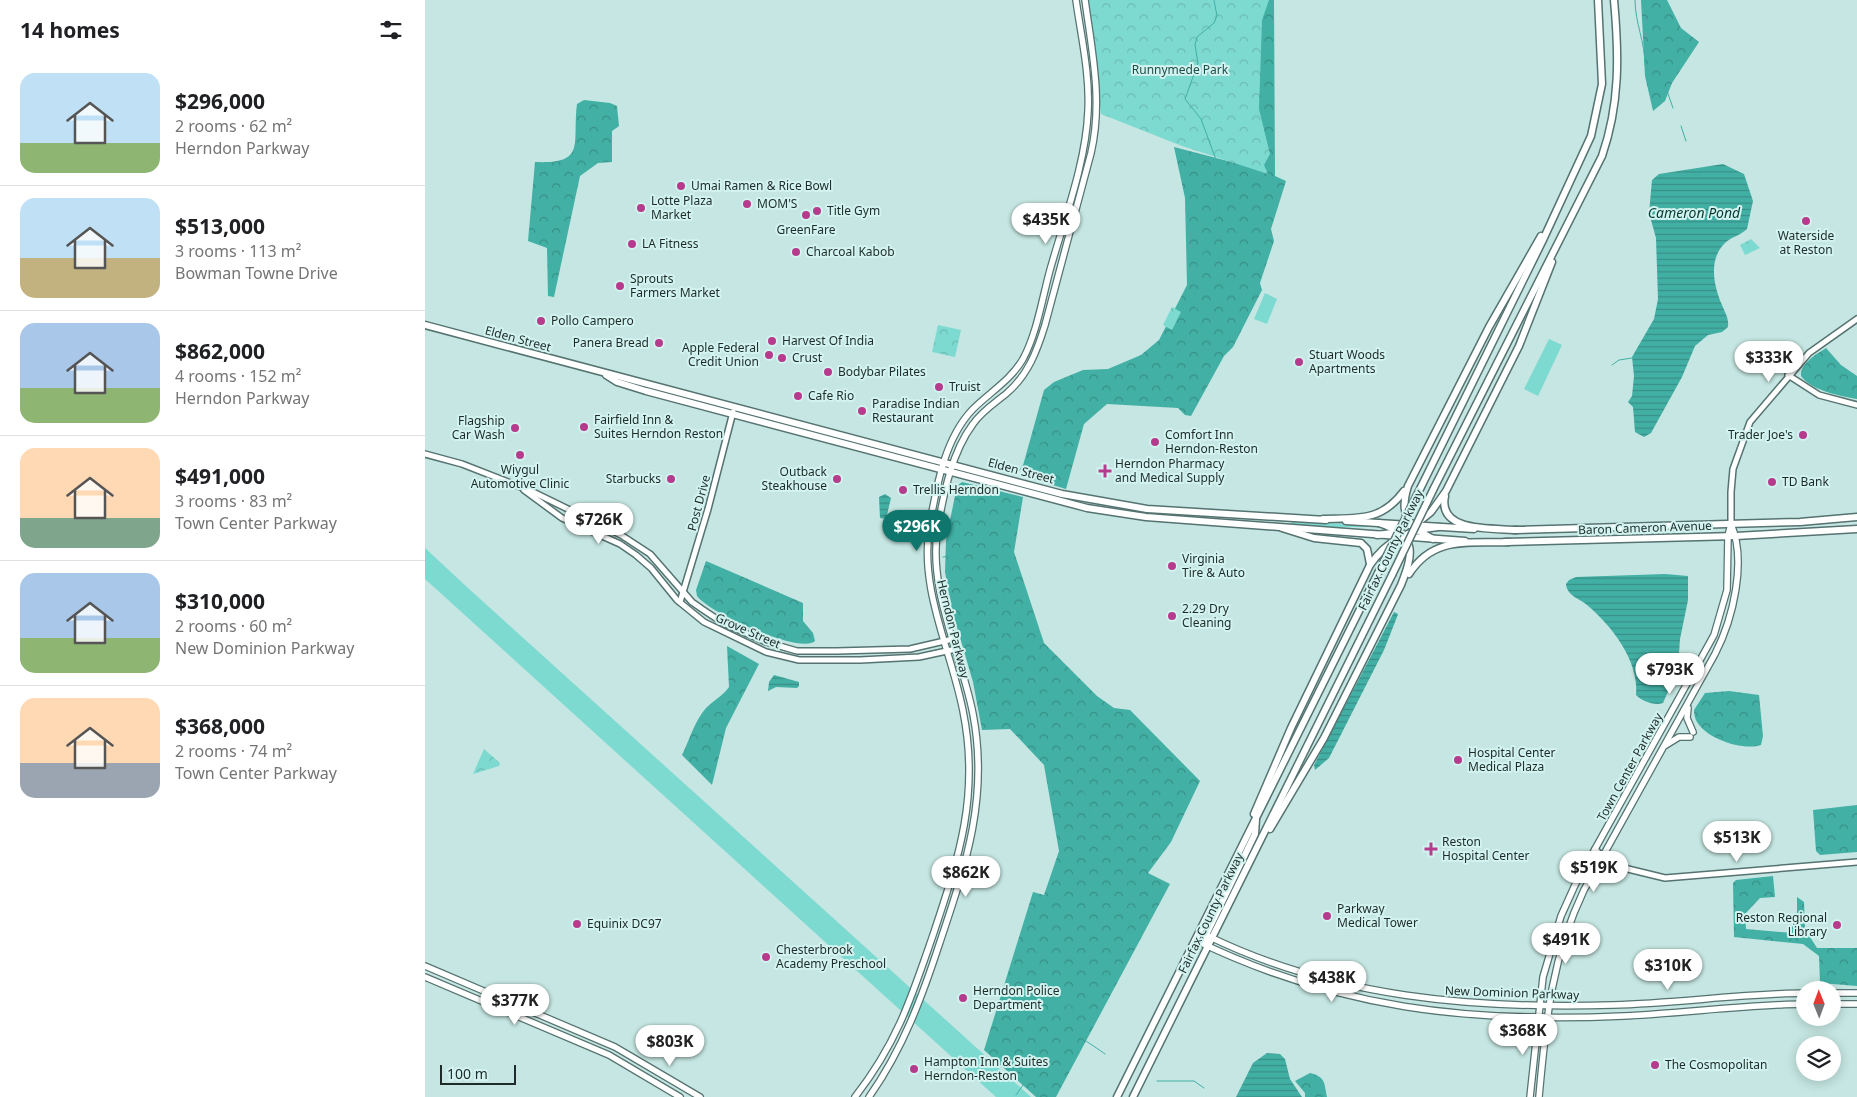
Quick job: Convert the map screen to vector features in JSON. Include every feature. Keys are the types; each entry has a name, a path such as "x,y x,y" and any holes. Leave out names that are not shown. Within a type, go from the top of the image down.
{"main road":[{"name":"Herndon Parkway","path":"855,1097 889,1048 901,1023 951,881 963,838 969,793 969,748 962,704 933,599 928,554 929,528 944,462 955,435 964,420 976,406 1005,383 1017,368 1027,351 1033,334 1087,128 1088,92 1076,0"},
{"name":"Herndon Parkway","path":"869,1097 891,1064 913,1019 971,844 978,792 978,756 972,710 941,598 936,553 938,526 953,465 964,436 976,419 1013,387 1025,373 1036,353 1045,325 1091,153 1096,126 1097,89 1085,0"},
{"name":"Fairfax County Parkway","path":"1117,1097 1421,487 1591,136 1601,96 1603,61 1598,0"},
{"name":"Fairfax County Parkway","path":"1133,1097 1208,946 1209,937 1246,868 1434,488 1602,156 1616,103 1619,53 1614,0"},
{"path":"1323,519 1376,515 1390,507 1408,486 1489,327 1570,182"},
{"path":"1234,861 1291,728 1370,565 1384,548 1415,527 1431,512 1446,491 1519,346 1573,215"},
{"name":"Elden Street","path":"425,325 1062,494 1159,510 1323,519 1415,527"},
{"name":"Elden Street","path":"605,374 617,382 645,391 1062,503 1113,513 1433,539"},
{"path":"1408,486 1403,510 1415,527 1433,539"},
{"path":"1446,491 1443,507 1446,514 1453,521 1462,524 1517,530"},
{"name":"Baron Cameron Avenue","path":"1415,527 1517,530 1731,524 1857,517"},
{"path":"1379,523 1401,535 1411,546 1411,554 1401,585"},
{"name":"Town Center Parkway","path":"1539,1097 1547,1016 1555,968 1565,934 1584,890 1722,642 1729,620 1736,581 1736,536 1731,524"},
{"name":"Town Center Parkway","path":"1530,1097 1539,1006 1547,958 1556,930 1575,885 1714,635 1727,590 1728,536 1731,524"},
{"path":"1283,528 1314,538 1361,543 1367,549 1370,565"},
{"name":"Baron Cameron Avenue","path":"1433,539 1509,542 1736,536 1857,528"},
{"path":"1246,868 1324,738 1401,585 1415,564 1434,549 1447,545 1509,542"},
{"path":"1663,748 1679,737 1692,734 1687,718 1689,702"},
{"path":"1209,937 1255,834 1256,819"},
{"name":"New Dominion Parkway","path":"1199,932 1289,969 1365,989 1442,1002 1539,1006 1621,1004 1725,996 1796,993"},
{"name":"New Dominion Parkway","path":"1195,940 1281,977 1353,998 1437,1013 1495,1017 1623,1016 1796,1004"},
{"path":"425,966 615,1047 700,1097"},
{"path":"425,977 609,1055 680,1097"},
{"path":"1841,993 1857,993"},
{"path":"1841,1004 1857,1004"}],"street":[{"path":"1731,524 1731,480 1744,435 1757,412 1819,344 1857,319"},
{"path":"1788,376 1819,395 1857,405"},
{"name":"Post Drive","path":"680,602 734,407"},
{"name":"Grove Street","path":"425,454 462,464 531,491 631,540 658,562 684,593 702,610 723,623 766,642 787,649 812,652 893,650 924,647 953,639"},
{"name":"Grove Street","path":"519,487 562,518 620,544 651,568 680,602 712,627 760,650 787,658 809,660 919,657 955,649"},
{"path":"1595,849 1602,857"},
{"path":"1591,856 1602,857 1633,871 1665,878 1857,862"}],"green space":[{"name":"Runnymede Park","path":"1088,0 1269,0 1262,20 1259,109 1270,154 1264,165 1268,174 1182,146 1101,114"},
{"path":"1250,0 1274,0 1275,176 1286,181 1271,229 1274,241 1260,283 1262,290 1233,347 1224,356 1191,416 1185,415 1178,408 1107,404 1084,424 1066,489 1026,477 1022,469 1044,390 1054,382 1083,370 1108,369 1141,355 1159,340 1187,285 1185,198 1174,147 1247,166"},
{"path":"1641,0 1667,0 1681,28 1699,42 1672,83 1665,101 1653,111 1645,76"},
{"path":"584,100 610,103 617,106 619,126 612,131 612,162 598,163 580,176 554,297 548,296 547,248 528,241 535,162 563,160 570,155 574,149 577,104"},
{"path":"1751,239 1760,248 1745,255 1740,245"},
{"path":"1265,293 1277,299 1267,324 1254,319"},
{"path":"1172,307 1181,312 1172,330 1163,325"},
{"path":"938,325 961,330 955,357 932,352"},
{"path":"1549,339 1562,345 1538,396 1524,389"},
{"path":"1826,348 1841,365 1857,376 1857,399 1819,389 1812,386 1801,376 1801,371 1806,363"},
{"path":"962,482 1023,497 1014,552 1044,643 1097,696 1114,708 1130,710 1200,781 1171,842 1148,873 1170,884 1056,1097 1036,1097 984,1050 1033,892 1044,895 1059,851 1044,765 1010,729 982,730 973,682 952,610 945,572 946,540 957,486"},
{"path":"1292,522 1378,525 1380,527 1312,527 1290,524"},
{"path":"425,548 1031,1097 996,1097 425,579"},
{"path":"706,561 803,603 803,621 813,633 815,641 806,644 774,637 735,621 705,603 697,596 696,590"},
{"path":"727,646 759,664 726,728 712,785 682,755 695,724 702,713 729,687"},
{"path":"1729,691 1759,695 1763,736 1761,745 1745,746 1726,742 1709,734 1697,722 1694,710 1705,693"},
{"path":"484,749 500,763 499,766 473,774"},
{"path":"1857,805 1857,852 1820,855 1816,851 1813,810"},
{"path":"1773,876 1775,897 1760,898 1745,914 1746,929 1792,933 1791,915 1797,913 1797,897 1804,902 1805,929 1817,948 1857,948 1857,986 1841,985 1841,981 1820,981 1819,956 1803,944 1734,937 1733,883 1736,880"},
{"path":"1310,1073 1322,1079 1325,1084 1327,1097 1305,1097 1305,1093 1295,1081"}],"water":[{"name":"Cameron Pond","path":"1723,164 1744,174 1753,201 1747,229 1724,244 1719,251 1714,266 1715,282 1727,318 1728,327 1722,332 1708,335 1695,346 1682,377 1651,433 1644,437 1635,432 1633,407 1628,402 1632,396 1634,376 1632,357 1654,319 1658,299 1656,238 1649,213 1652,180 1659,174"},
{"path":"885,494 891,498 886,519 880,518 879,497"},
{"path":"1665,574 1688,576 1688,600 1680,639 1678,668 1663,703 1656,704 1645,701 1636,695 1636,682 1633,670 1622,645 1606,623 1571,594 1566,584 1569,580 1576,577"},
{"path":"1394,612 1398,614 1384,650 1329,758 1315,770 1314,765"},
{"path":"774,675 799,682 799,686 797,688 776,687 768,691 769,682"},
{"path":"1267,1053 1280,1054 1285,1059 1290,1079 1302,1097 1236,1097 1253,1063"}],"waterway":[{"path":"1016,474 1046,439 1065,429 1080,427 1095,407 1117,387 1148,365 1176,353 1199,333 1201,327 1195,305 1194,284 1196,266 1218,229 1216,188 1219,168 1201,119 1185,99 1198,63 1195,45 1197,37 1214,23 1217,16 1214,0"},
{"path":"1635,0 1645,65 1667,91 1673,108"},
{"path":"1681,126 1686,141"},
{"path":"1612,365 1619,360 1632,358"},
{"path":"1002,493 992,505 975,515 969,540 982,553 991,575 1001,588 1006,608 1006,645 1011,654 1044,678 1051,710 1064,709 1084,725 1097,720 1100,742 1097,752 1079,767 1079,781 1089,805 1090,831 1093,835 1101,837 1107,831 1115,833 1120,837 1121,842 1115,850 1116,855 1128,872 1132,914 1122,944 1114,959 1090,973 1085,999 1078,1005 1056,1006 1041,1020 1037,1031 1033,1066 1016,1095"},
{"path":"943,557 951,556 969,540"},
{"path":"1073,1006 1076,1031 1084,1040 1105,1054"},
{"path":"1157,1081 1194,1081 1204,1088"}],"place":[{"name":"Umai Ramen & Rice Bowl","path":"681,186"},
{"name":"MOM'S","path":"747,204"},
{"name":"Lotte Plaza Market","path":"641,208"},
{"name":"Title Gym","path":"817,211"},
{"name":"GreenFare","path":"806,215"},
{"name":"Waterside at Reston","path":"1806,221"},
{"name":"LA Fitness","path":"632,244"},
{"name":"Charcoal Kabob","path":"796,252"},
{"name":"Sprouts Farmers Market","path":"620,286"},
{"name":"Pollo Campero","path":"541,321"},
{"name":"Harvest Of India","path":"772,341"},
{"name":"Panera Bread","path":"659,343"},
{"name":"Apple Federal Credit Union","path":"769,355"},
{"name":"Crust","path":"782,358"},
{"name":"Stuart Woods Apartments","path":"1299,362"},
{"name":"Bodybar Pilates","path":"828,372"},
{"name":"Truist","path":"939,387"},
{"name":"Cafe Rio","path":"798,396"},
{"name":"Paradise Indian Restaurant","path":"862,411"},
{"name":"Fairfield Inn & Suites Herndon Reston","path":"584,427"},
{"name":"Flagship Car Wash","path":"515,428"},
{"name":"Trader Joe's","path":"1803,435"},
{"name":"Comfort Inn Herndon-Reston","path":"1155,442"},
{"name":"Wiygul Automotive Clinic","path":"520,455"},
{"name":"Herndon Pharmacy and Medical Supply","path":"1105,471"},
{"name":"Starbucks","path":"671,479"},
{"name":"Outback Steakhouse","path":"837,479"},
{"name":"TD Bank","path":"1772,482"},
{"name":"Trellis Herndon","path":"903,490"},
{"name":"Virginia Tire & Auto","path":"1172,566"},
{"name":"2.29 Dry Cleaning","path":"1172,616"},
{"name":"Hospital Center Medical Plaza","path":"1458,760"},
{"name":"Reston Hospital Center","path":"1431,849"},
{"name":"Parkway Medical Tower","path":"1327,916"},
{"name":"Equinix DC97","path":"577,924"},
{"name":"Reston Regional Library","path":"1837,925"},
{"name":"Chesterbrook Academy Preschool","path":"766,957"},
{"name":"Herndon Police Department","path":"963,998"},
{"name":"The Cosmopolitan","path":"1655,1065"},
{"name":"Hampton Inn & Suites Herndon-Reston","path":"914,1069"}]}
